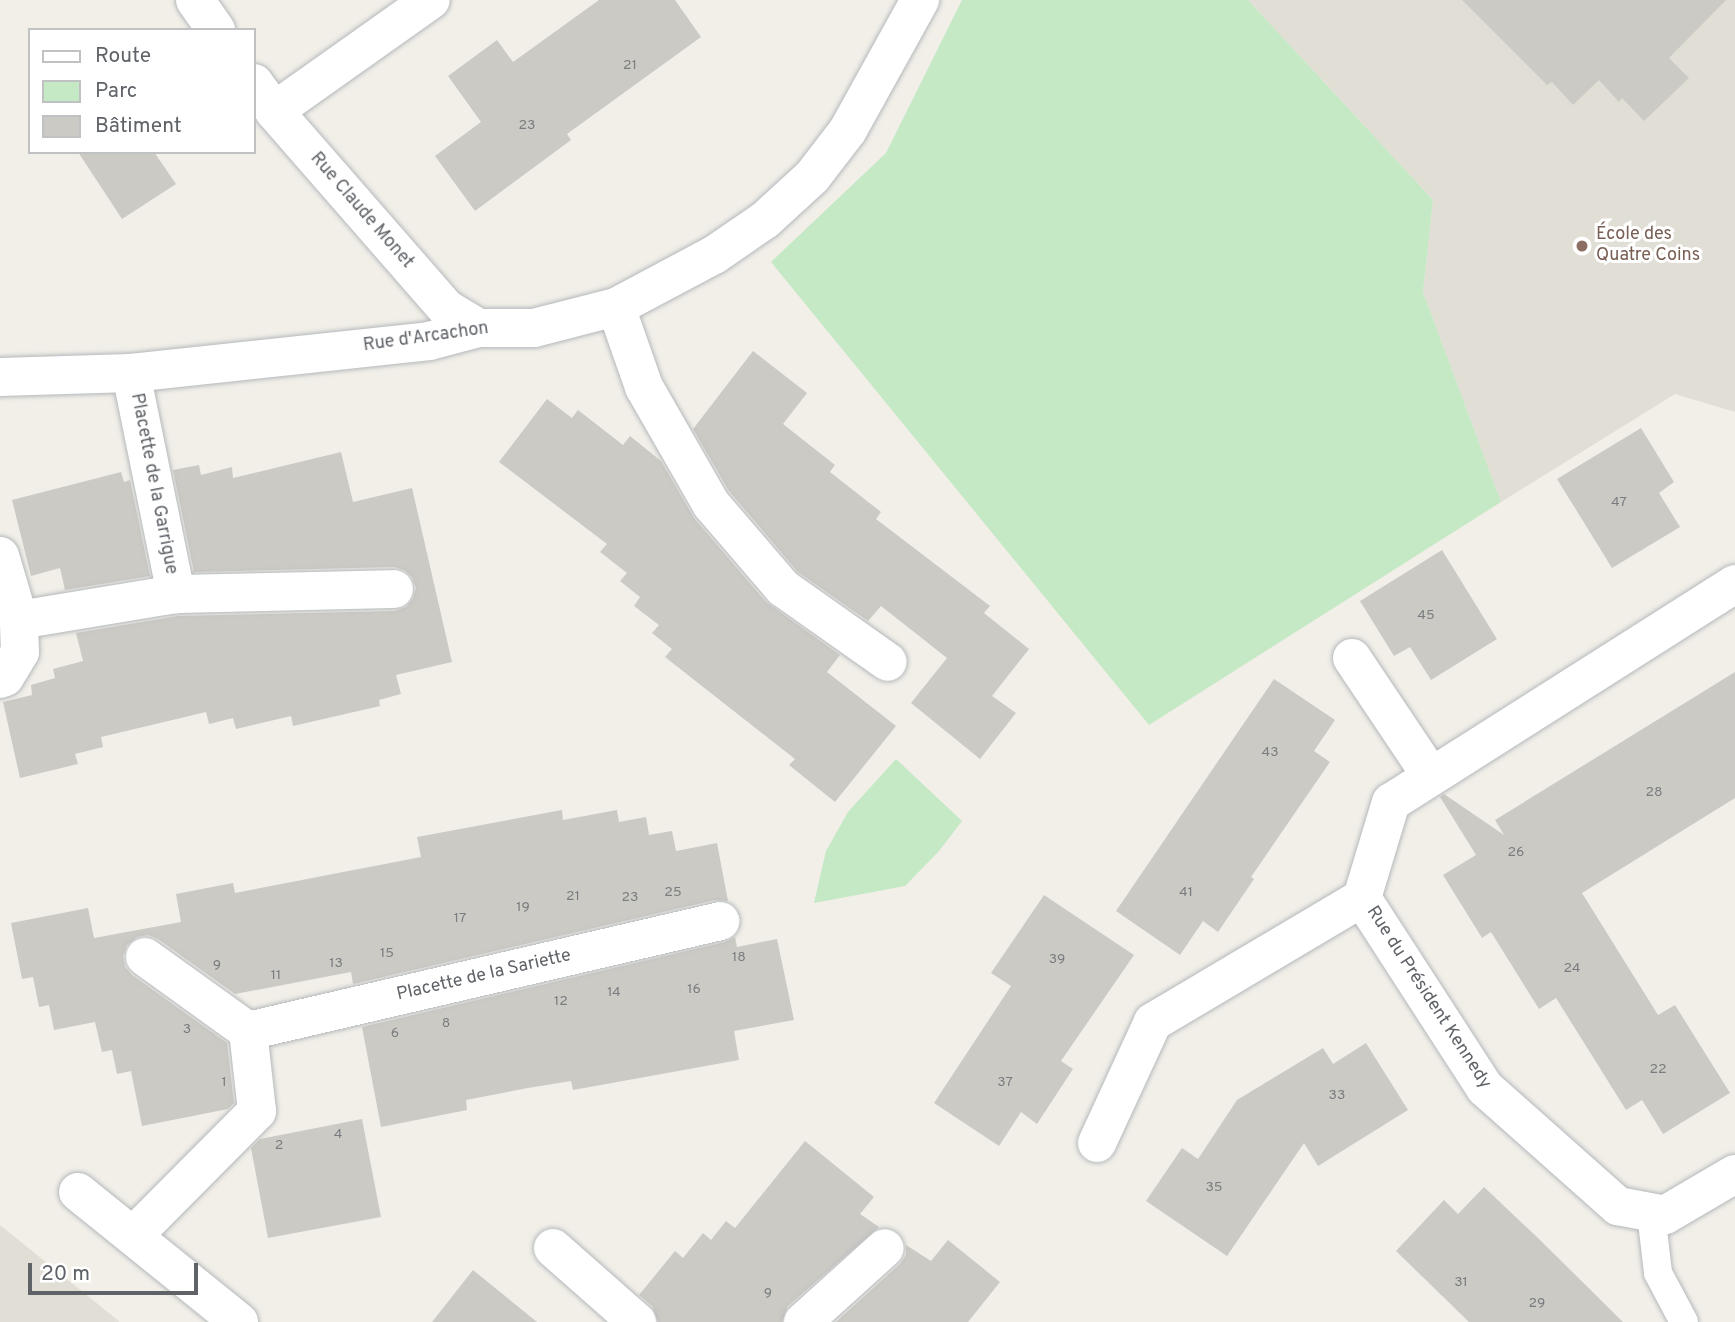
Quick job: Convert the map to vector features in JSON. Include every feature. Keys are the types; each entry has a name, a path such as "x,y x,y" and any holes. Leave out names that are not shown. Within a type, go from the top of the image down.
{"street":[{"path":"195,0 215,28"},
{"path":"264,97 431,0"},
{"name":"Rue d'Arcachon","path":"0,377 131,373 429,341 479,328 534,328 616,307 714,255 765,220 812,177 848,130 920,0"},
{"name":"Rue Claude Monet","path":"264,97 447,309 479,328"},
{"path":"616,307 644,387 710,504 783,588 888,662"},
{"name":"Placette de la Garrigue","path":"131,373 176,594"},
{"path":"0,556 19,620 20,652 5,677 0,679"},
{"name":"Rue du Président Kennedy","path":"1097,1143 1153,1022 1362,898 1391,802 1735,584"},
{"name":"Placette de la Garrigue","path":"19,620 176,594 394,589"},
{"path":"1352,658 1432,776"},
{"name":"Rue du Président Kennedy","path":"1362,898 1485,1088 1618,1206 1665,1215 1735,1174"},
{"name":"Placette de la Sariette","path":"248,1031 720,921"},
{"path":"133,1236 257,1111 248,1031 145,957"},
{"path":"78,1192 239,1322"},
{"path":"554,1248 637,1322"},
{"path":"803,1322 885,1248"}],"lane":[{"path":"1651,1213 1658,1273 1684,1322"}],"shaded area":[{"name":"École des Quatre Coins","path":"1248,0 1735,0 1735,412 1675,394 1501,502 1423,292 1433,200"},
{"path":"0,1225 120,1322 0,1322"}],"green space":[{"path":"962,0 1248,0 1433,200 1423,292 1501,502 1149,725 771,262 886,153"},
{"path":"896,759 962,821 939,851 905,886 814,903 826,851 848,812"}],"building":[{"path":"599,0 675,0 701,37 567,134 571,140 475,211 435,156 481,122 448,76 497,40 513,62"},
{"path":"1462,0 1726,0 1669,58 1689,78 1644,121 1622,98 1619,102 1599,80 1573,105 1552,82 1547,85"},
{"path":"79,154 155,154 176,184 122,219"},
{"path":"753,351 807,393 783,424 835,465 830,472 881,512 876,519 990,606 984,613 1029,649 992,696 1016,713 980,759 911,703 947,658 881,606 868,621 798,572 729,491 693,429"},
{"path":"547,399 572,418 578,410 623,445 630,436 661,461 694,518 766,602 840,655 827,672 896,726 835,802 789,765 795,759 665,657 672,649 652,633 659,625 634,606 640,597 620,581 627,573 600,552 607,544 499,462"},
{"path":"1641,428 1674,482 1659,493 1680,527 1612,568 1557,479"},
{"path":"341,452 353,502 412,488 452,662 396,675 401,694 379,700 380,706 293,726 291,716 236,729 233,718 209,724 206,712 101,737 103,747 75,754 78,764 20,778 3,702 32,695 31,685 55,678 53,669 83,661 76,633 178,616 395,611 406,607 413,599 416,588 412,577 404,570 394,567 194,572 173,470 199,465 201,475 232,467 233,478"},
{"path":"121,472 124,482 130,480 150,576 65,590 60,568 31,576 12,500"},
{"path":"1442,550 1497,639 1431,680 1410,647 1394,656 1360,601"},
{"path":"1735,672 1735,798 1582,893 1658,1015 1675,1005 1730,1093 1663,1134 1642,1100 1626,1110 1556,998 1539,1009 1491,932 1482,938 1443,875 1476,855 1440,797 1444,794 1504,835 1495,820"},
{"path":"1274,679 1335,720 1314,751 1330,762 1251,877 1254,879 1218,932 1203,921 1180,955 1116,911"},
{"path":"562,810 563,820 617,810 619,822 646,817 649,835 672,831 676,851 717,843 728,901 715,900 353,984 351,972 235,994 158,939 148,935 137,937 127,945 123,956 125,967 132,975 227,1043 234,1103 228,1109 142,1126 131,1071 117,1074 112,1050 102,1052 95,1022 54,1030 49,1005 39,1007 33,977 22,979 11,923 88,908 94,938 181,922 176,894 233,883 235,893 421,857 417,837"},
{"path":"1044,895 1134,955 1061,1061 1073,1069 1037,1124 1021,1112 999,1146 934,1103 1011,986 991,973"},
{"path":"735,937 737,947 777,939 794,1020 734,1031 739,1060 573,1090 571,1081 528,1088 466,1100 467,1110 381,1127 362,1027 725,942"},
{"path":"1366,1043 1408,1110 1318,1166 1304,1143 1227,1256 1146,1201 1182,1148 1198,1159 1237,1100 1323,1048 1333,1064"},
{"path":"362,1119 381,1217 268,1238 251,1148 260,1139"},
{"path":"805,1141 874,1197 860,1214 879,1227 788,1306 782,1322 658,1322 652,1306 639,1295 675,1251 683,1258 703,1233 711,1240 726,1221 735,1228"},
{"path":"1484,1187 1623,1322 1469,1322 1396,1251 1444,1200 1458,1214"},
{"path":"948,1240 1000,1282 968,1322 836,1322 900,1264 906,1255 906,1245 931,1261"},
{"path":"473,1270 537,1322 432,1322"}],"place":[{"name":"École des Quatre Coins","path":"1582,246"}]}
